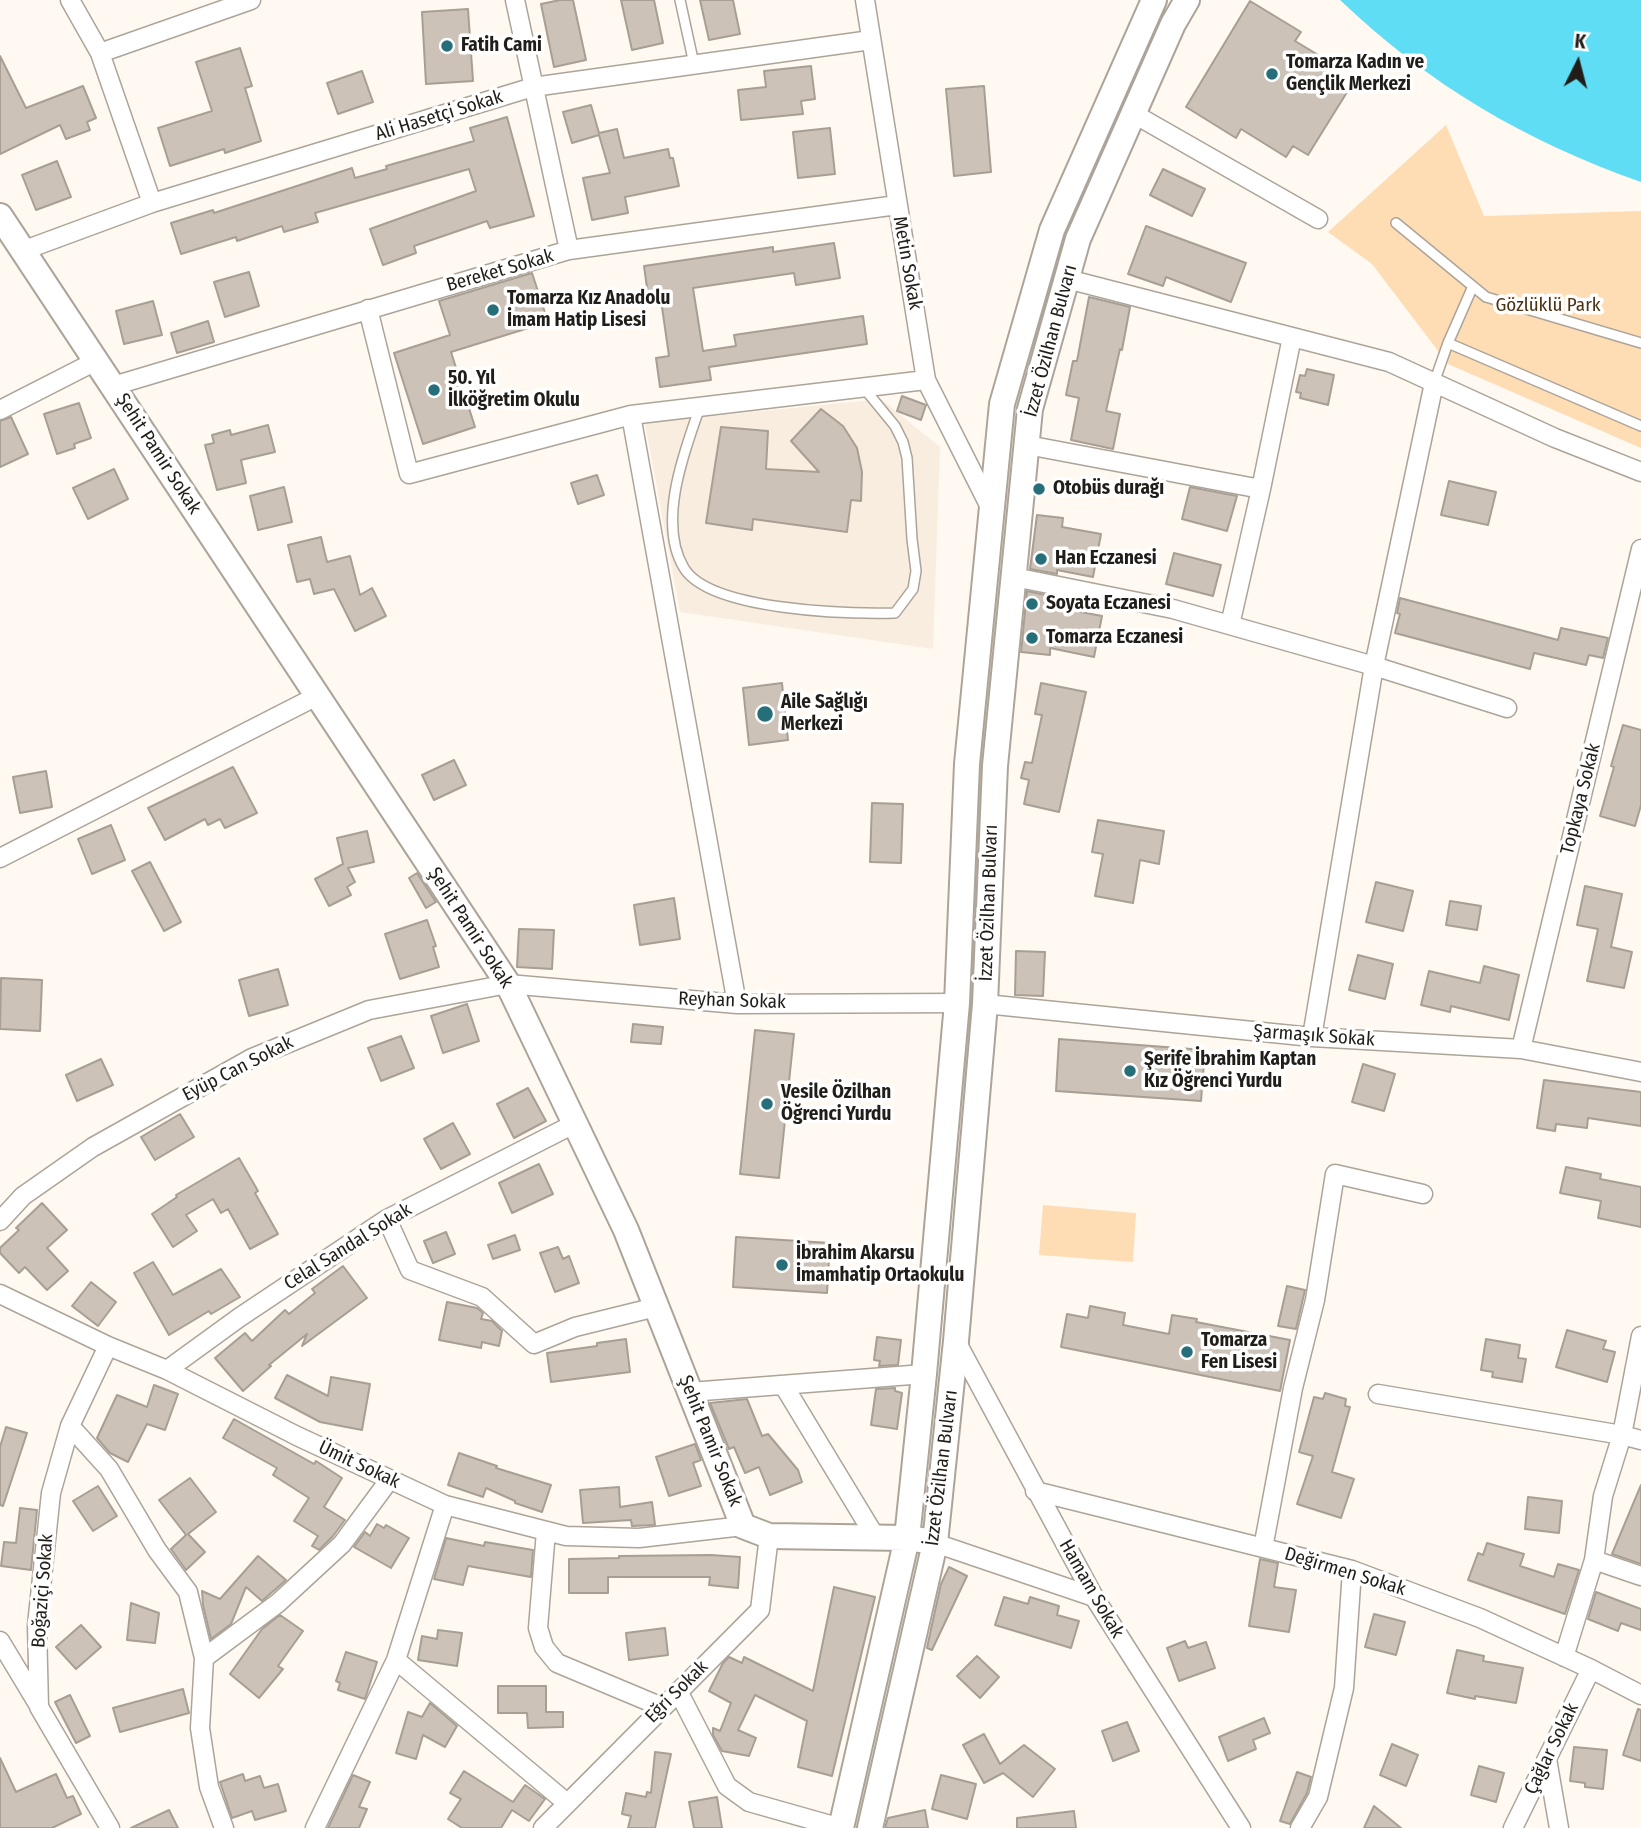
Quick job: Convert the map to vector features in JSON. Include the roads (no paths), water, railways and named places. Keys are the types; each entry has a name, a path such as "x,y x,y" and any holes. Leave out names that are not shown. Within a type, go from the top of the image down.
{"main road":[{"name":"İzzet Özilhan Bulvarı","path":"841,1828 907,1538 957,1003 967,764 1002,404 1052,230 1154,0"},
{"name":"İzzet Özilhan Bulvarı","path":"870,1828 935,1543 956,1340 985,1004 995,766 1030,409 1078,239 1173,24 1187,0"},
{"name":"Şehit Pamir Sokak","path":"0,216 508,984 626,1230 743,1526 769,1536 907,1538 935,1543"},
{"path":"957,1003 985,1004"}],"street":[{"path":"70,0 100,53 152,204"},
{"path":"100,53 251,0"},
{"path":"515,0 569,250"},
{"name":"Metin Sokak","path":"865,0 926,380 992,511"},
{"name":"Ali Hasetçi Sokak","path":"22,251 152,204 533,87 871,40"},
{"path":"1134,114 1318,219"},
{"name":"Bereket Sokak","path":"113,386 569,250 897,205"},
{"path":"1067,279 1390,362 1555,438 1641,472"},
{"path":"368,309 409,474 631,415 926,380"},
{"path":"1230,625 1292,337"},
{"path":"0,410 96,361"},
{"path":"1312,1037 1374,666 1434,383"},
{"path":"631,415 737,1004"},
{"path":"1027,445 1261,489"},
{"name":"Topkaya Sokak","path":"1521,1049 1641,549"},
{"path":"1014,577 1173,609 1374,666 1507,708"},
{"path":"0,858 317,696"},
{"name":"Reyhan Sokak","path":"508,984 737,1004 957,1003"},
{"name":"Eyüp Can Sokak","path":"0,1221 23,1196 93,1147 252,1058 369,1010 508,984"},
{"name":"Şarmaşık Sokak","path":"985,1004 1312,1037 1521,1049 1641,1072"},
{"name":"Celal Sandal Sokak","path":"167,1370 240,1317 387,1219 576,1123"},
{"path":"1263,1548 1293,1388 1315,1300 1335,1174 1423,1194"},
{"path":"387,1219 410,1270 482,1297 534,1344 575,1327 656,1307"},
{"name":"Ümit Sokak","path":"0,1294 108,1346 167,1370 297,1436 445,1505 566,1536 639,1538 743,1526"},
{"path":"1564,1657 1594,1560 1603,1496 1622,1435 1641,1336"},
{"name":"Hamam Sokak","path":"956,1340 1094,1597 1241,1828"},
{"name":"Boğaziçi Sokak","path":"108,1346 70,1426 51,1493 38,1612 39,1707 110,1828"},
{"path":"690,1392 924,1374"},
{"path":"784,1386 876,1538"},
{"path":"1378,1395 1641,1440"},
{"path":"70,1426 108,1469 157,1550 188,1592 204,1658 201,1728 209,1787 224,1828"},
{"path":"204,1658 278,1603 342,1544 390,1479"},
{"name":"Değirmen Sokak","path":"1035,1491 1352,1570 1480,1618 1641,1695"},
{"path":"315,1828 396,1660 445,1505"},
{"path":"545,1531 538,1628 540,1638 550,1656 566,1669 662,1707"},
{"name":"Eğri Sokak","path":"544,1828 760,1610 769,1536"},
{"path":"935,1543 1094,1597"},
{"path":"1594,1560 1641,1576"},
{"path":"1300,1828 1318,1797 1344,1688 1352,1570"},
{"path":"0,1641 39,1707"},
{"path":"396,1660 567,1803"},
{"name":"Çağlar Sokak","path":"1513,1828 1591,1669"},
{"path":"678,1691 727,1786 749,1802 841,1828"},
{"path":"1547,1759 1559,1828"}],"lane":[{"path":"680,0 694,64"},
{"path":"1396,223 1486,297 1641,343"},
{"path":"1434,383 1473,286"},
{"path":"1448,343 1641,426"},
{"path":"700,407 680,461 674,512 677,550 685,570 699,584 715,592 760,603 831,612 895,613 913,589 916,571 907,458 895,426 863,387"}],"water":[{"path":"1340,0 1641,0 1641,182 1558,148 1480,108 1408,59"}],"place":[{"name":"Fatih Cami","path":"447,46"},
{"name":"Tomarza Kadın ve Gençlik Merkezi","path":"1272,74"},
{"name":"Tomarza Kız Anadolu İmam Hatip Lisesi","path":"493,310"},
{"name":"50. Yıl İlköğretim Okulu","path":"434,390"},
{"name":"Otobüs durağı","path":"1039,489"},
{"name":"Han Eczanesi","path":"1041,559"},
{"name":"Soyata Eczanesi","path":"1032,604"},
{"name":"Tomarza Eczanesi","path":"1032,638"},
{"name":"Aile Sağlığı Merkezi","path":"765,714"},
{"name":"Şerife İbrahim Kaptan Kız Öğrenci Yurdu","path":"1130,1071"},
{"name":"Vesile Özilhan Öğrenci Yurdu","path":"767,1104"},
{"name":"İbrahim Akarsu İmamhatip Ortaokulu","path":"782,1265"},
{"name":"Tomarza Fen Lisesi","path":"1187,1352"}],"park label":[{"name":"Gözlüklü Park","path":"1548,306"}]}
